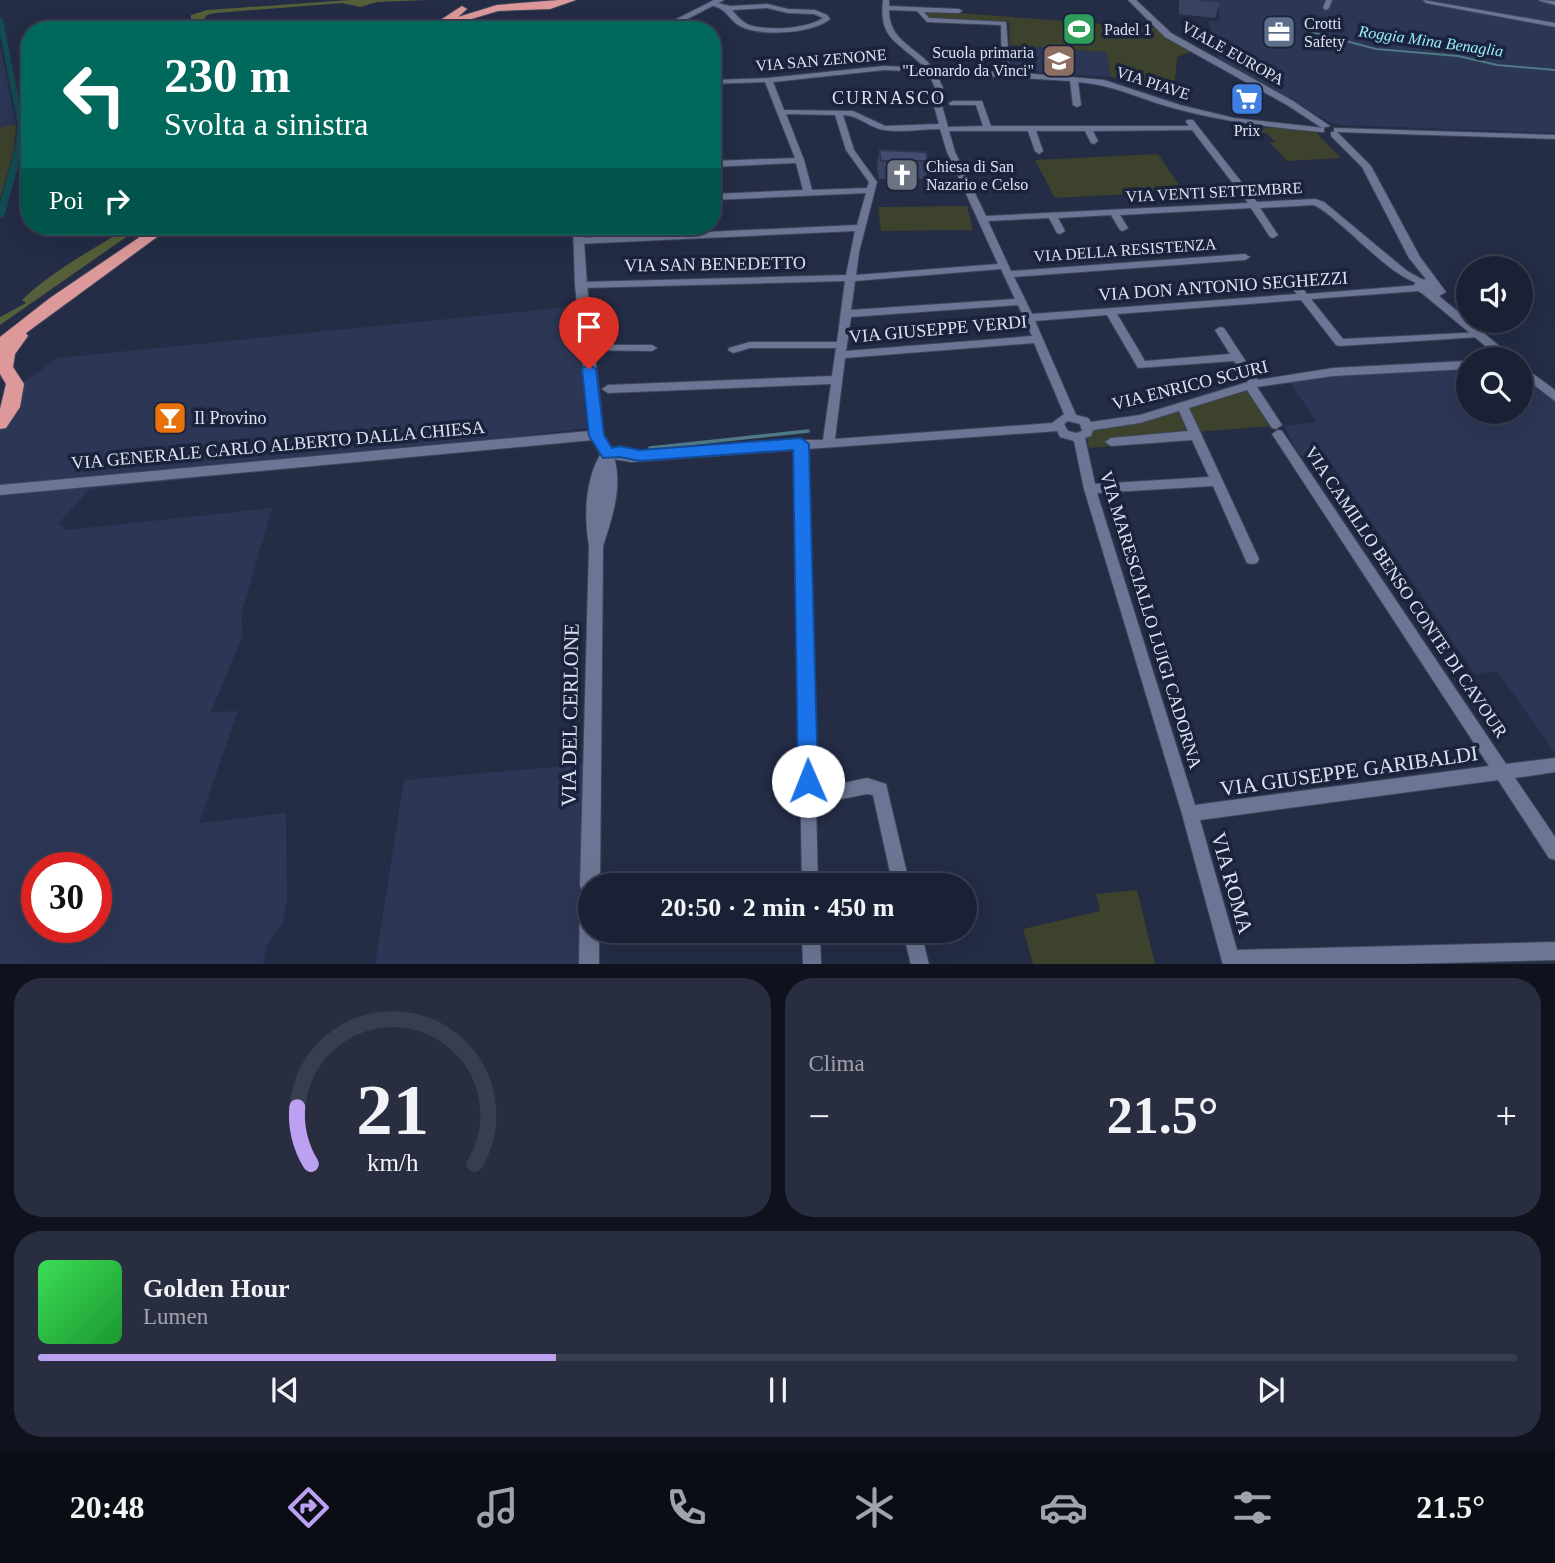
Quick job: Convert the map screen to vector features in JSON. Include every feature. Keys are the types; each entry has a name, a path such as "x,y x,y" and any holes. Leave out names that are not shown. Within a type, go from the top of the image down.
{"highway":[{"path":"450,21 470,0"},
{"path":"455,16 478,0"},
{"path":"446,21 489,0"},
{"path":"510,0 530,7"},
{"path":"455,16 497,8 530,7 571,0"},
{"path":"0,423 8,415 6,394 15,384 4,368 7,352 5,339 51,300 138,235"},
{"path":"51,300 151,235"}],"street":[{"name":"VIALE EUROPA","path":"1132,0 1150,21 1168,35 1290,103 1329,130 1356,154 1371,173 1429,288 1456,313"},
{"path":"1542,0 1555,3"},
{"path":"1426,1 1555,25"},
{"path":"680,21 719,4 767,3 788,11 815,12 827,19 814,27 758,29 741,24 731,11 719,4"},
{"path":"959,11 886,4 888,31 933,69 940,88 935,94 951,152 1038,339 1071,417"},
{"path":"919,9 927,20 1004,23 1006,74"},
{"name":"VIA SAN ZENONE","path":"721,82 768,80 884,68 933,69"},
{"name":"VIA PIAVE","path":"933,69 1114,84 1178,107 1234,120 1329,130 1555,137"},
{"path":"1074,79 1077,105"},
{"path":"768,80 800,160 808,192"},
{"path":"953,103 979,103 988,128"},
{"path":"1178,107 1254,205 1273,235"},
{"path":"782,112 864,116 877,127 885,128 1194,128"},
{"path":"828,442 850,278 873,182 850,150 838,113"},
{"path":"1031,128 1039,152"},
{"path":"1088,128 1094,141"},
{"path":"721,164 800,160"},
{"path":"721,197 872,190"},
{"path":"1315,202 1321,204 1404,272 1429,288"},
{"name":"VIA VENTI SETTEMBRE","path":"982,219 1315,202"},
{"name":"VIA VENTI SETTEMBRE","path":"1114,213 1124,228"},
{"path":"1052,216 1060,231"},
{"path":"721,234 861,228"},
{"path":"578,235 597,436 608,454 631,458 1058,426"},
{"path":"578,241 709,235"},
{"name":"VIA DELLA RESISTENZA","path":"850,278 1245,257"},
{"name":"VIA SAN BENEDETTO","path":"581,285 850,278"},
{"path":"1290,279 1340,343 1456,333"},
{"name":"VIA DON ANTONIO SEGHEZZI","path":"1028,318 1429,288"},
{"path":"845,314 1021,302"},
{"path":"1111,312 1142,365 1237,357"},
{"name":"VIA CAMILLO BENSO CONTE DI CAVOUR","path":"1220,331 1277,430 1501,772"},
{"name":"VIALE EUROPA","path":"1477,333 1494,347"},
{"name":"VIA GIUSEPPE VERDI","path":"733,350 750,345 841,350 1038,339"},
{"path":"587,348 652,348"},
{"name":"VIA ENRICO SCURI","path":"1083,432 1184,407 1252,385 1333,372 1456,366"},
{"path":"1533,379 1555,397"},
{"path":"608,389 837,380"},
{"path":"1184,407 1252,559"},
{"path":"1071,417 1084,421 1083,432 1064,434 1058,426 1062,419 1071,417"},
{"name":"VIA MARESCIALLO LUIGI CADORNA","path":"1083,432 1090,489 1190,814"},
{"path":"1111,442 1196,435"},
{"name":"VIA GENERALE CARLO ALBERTO DALLA CHIESA","path":"0,490 597,436"},
{"path":"801,444 810,873"},
{"name":"VIA DEL CERLONE","path":"590,873 596,546 593,532 601,464 608,454"},
{"path":"1090,489 1215,481"},
{"name":"VIA GIUSEPPE GARIBALDI","path":"1190,814 1555,765"},
{"path":"1501,772 1555,852"},
{"path":"809,799 867,786 880,789 899,873"},
{"name":"VIA ROMA","path":"1190,814 1231,962"},
{"path":"589,943 589,964"},
{"path":"811,943 812,964"},
{"path":"915,943 920,964"},
{"path":"1231,962 1555,951"}],"shaded area":[{"path":"1218,0 1555,0 1555,133 1341,125 1329,122 1291,99 1219,63 1208,21 1220,21"},
{"path":"0,44 16,125 0,129"},
{"name":"Scuola primaria \"Leonardo da Vinci\"","path":"1010,45 1107,52 1111,77 1011,70"},
{"path":"578,306 586,428 478,441 473,451 90,489 59,523 66,530 272,508 241,615 243,635 211,712 238,711 199,823 286,813 287,901 282,924 267,945 263,964 0,964 2,398 57,358"},
{"path":"1456,360 1456,424 1533,424 1533,381 1555,396 1555,753 1497,671 1475,674 1325,454 1300,456 1284,426 1317,422 1285,376 1335,368"},
{"path":"587,764 584,873 578,873 578,943 582,943 581,964 375,964 404,780"}],"green space":[{"path":"350,0 428,0 377,2 360,7 342,3 216,13 207,15 203,21 191,21 191,15 207,10"},
{"path":"922,10 1155,28 1191,52 1177,57 1174,92 1138,79 1111,77 1106,52 1010,45 1009,22 929,19"},
{"path":"16,125 14,150 0,199 0,129"},
{"path":"1256,127 1314,130 1341,158 1287,161 1270,143 1275,142 1267,133 1261,133"},
{"path":"1158,154 1183,191 1055,198 1035,160"},
{"path":"967,206 973,230 881,231 878,207"},
{"path":"115,235 129,235 0,325 0,317 26,303 22,300 74,260"},
{"path":"1250,390 1273,426 1109,439 1111,446 1089,448 1087,438 1092,431 1139,422"},
{"path":"1137,890 1155,964 1033,964 1023,929 1100,911 1096,894"}],"building":[{"path":"879,150 926,152 928,161 881,161"}],"waterway":[{"path":"0,19 21,125 19,149 0,216"},
{"name":"Roggia Mina Benaglia","path":"1305,30 1376,49 1458,56 1497,65 1555,70"},
{"path":"650,448 808,431"}],"place":[{"name":"Padel 1","path":"1079,29"},
{"name":"Crotti Safety","path":"1279,32"},
{"name":"Scuola primaria \"Leonardo da Vinci\"","path":"1059,61"},
{"name":"Prix","path":"1247,99"},
{"name":"Chiesa di San Nazario e Celso","path":"902,175"},
{"name":"Il Provino","path":"170,418"}],"district":[{"name":"CURNASCO","path":"889,98"}],"route":[{"path":"589,369 597,436 605,445 608,454 619,452 640,456 801,444 808,781"}]}
